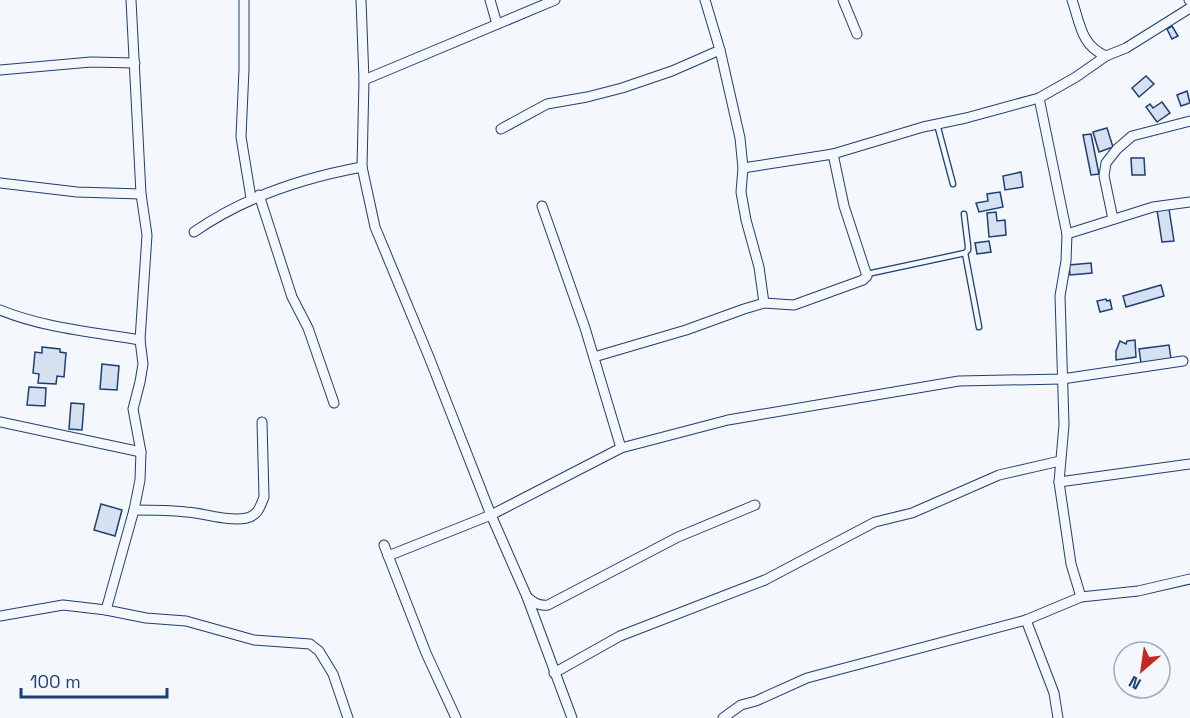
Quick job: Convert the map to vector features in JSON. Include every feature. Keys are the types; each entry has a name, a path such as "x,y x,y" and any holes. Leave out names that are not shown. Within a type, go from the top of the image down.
{"street":[{"path":"106,609 134,510 140,480 141,452 133,409 143,364 140,339 147,235 141,194 131,0"},
{"path":"244,0 241,137 255,197 292,297 308,328 334,403"},
{"path":"361,0 364,80 362,167 375,227 526,597 572,718"},
{"path":"490,0 497,24"},
{"path":"364,80 555,0"},
{"path":"705,0 720,50 740,138 743,168 741,192 765,303"},
{"path":"843,0 857,34"},
{"path":"1072,0 1086,43 1095,52 1106,56"},
{"path":"743,168 833,154 922,126 966,118 1039,98 1190,8"},
{"path":"501,129 547,104 587,97 622,87 672,71 720,50"},
{"path":"0,70 91,62 135,63"},
{"path":"1039,98 1067,234 1066,261 1060,296 1064,425 1059,482 1071,564 1081,597"},
{"path":"1113,219 1104,176 1106,163 1117,148 1132,136 1190,121"},
{"path":"594,357 686,330 765,303 794,305 863,280 867,274 844,206 833,154"},
{"path":"194,231 255,197 334,172 362,167"},
{"path":"0,183 77,192 141,194"},
{"path":"1067,234 1153,207 1190,202"},
{"path":"542,206 594,357 621,448"},
{"path":"0,310 22,319 52,326 140,339"},
{"path":"388,556 491,515 621,448 728,420 959,381 1062,379 1183,361"},
{"path":"0,422 141,452"},
{"path":"134,510 187,512 239,519 256,514 264,498 262,422"},
{"path":"554,673 620,636 765,580 874,522 912,513 999,475 1060,461"},
{"path":"1059,482 1190,464"},
{"path":"526,597 542,606 548,605 678,537 755,505"},
{"path":"384,545 426,652 456,718"},
{"path":"723,718 741,705 756,701 807,678 1026,620 1081,597 1138,591 1190,579"},
{"path":"0,616 63,605 106,609 132,616 186,621 254,640 310,644 319,651 333,674 348,718"},
{"path":"1026,620 1054,693 1058,718"}],"lane":[{"path":"937,124 953,184"},
{"path":"867,274 964,253 968,250 964,214"},
{"path":"964,253 979,327"}],"building":[{"path":"1172,26 1178,36 1172,39 1167,29"},
{"path":"1146,76 1154,84 1139,97 1132,88"},
{"path":"1187,91 1190,103 1181,106 1177,95"},
{"path":"1162,102 1170,113 1157,122 1146,107 1150,104 1153,108"},
{"path":"1107,128 1113,147 1099,152 1093,132"},
{"path":"1091,134 1099,174 1091,175 1083,135"},
{"path":"1131,158 1144,158 1145,175 1132,175"},
{"path":"1021,172 1023,187 1005,190 1003,176"},
{"path":"1000,192 1003,207 979,212 976,203 988,201 987,194"},
{"path":"1169,209 1174,241 1162,242 1157,210"},
{"path":"996,212 997,221 1005,220 1006,235 989,237 987,213"},
{"path":"989,241 991,252 977,254 975,243"},
{"path":"1091,263 1092,273 1070,275 1069,265"},
{"path":"1161,285 1164,296 1126,307 1123,296"},
{"path":"1110,300 1112,309 1100,312 1097,301"},
{"path":"1135,340 1136,357 1116,360 1116,351 1120,341 1126,344 1127,341"},
{"path":"1169,345 1171,359 1141,363 1139,349"},
{"path":"42,347 60,349 60,352 66,353 64,377 57,376 56,384 38,383 39,374 33,373 35,352 42,353"},
{"path":"102,364 119,366 117,390 100,389"},
{"path":"29,387 46,388 45,406 27,405"},
{"path":"71,403 84,404 82,430 69,429"},
{"path":"101,504 122,510 115,536 94,530"}]}
